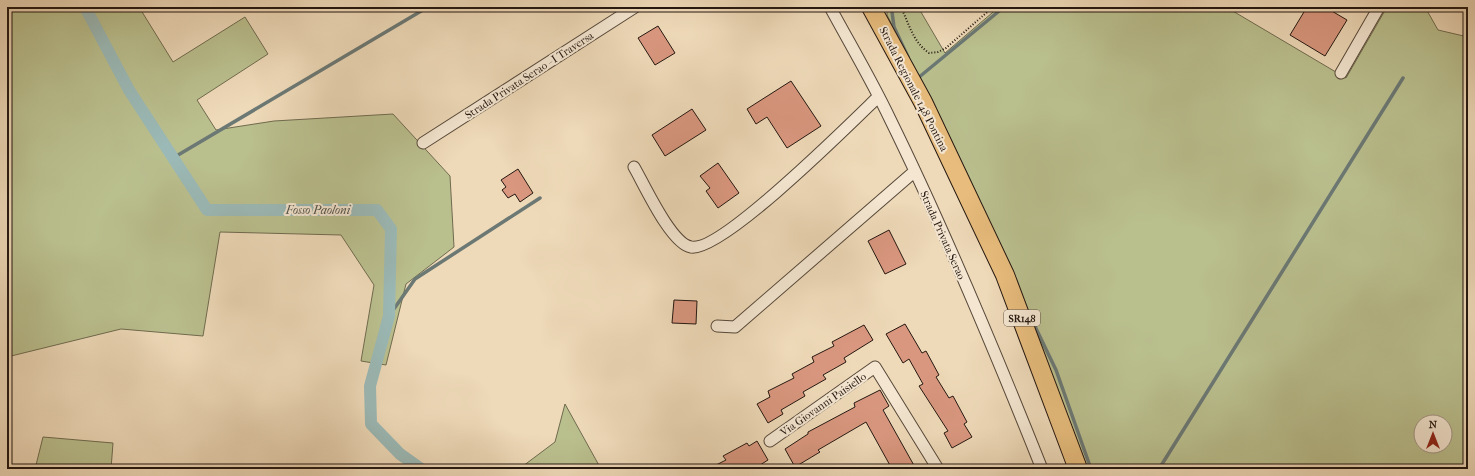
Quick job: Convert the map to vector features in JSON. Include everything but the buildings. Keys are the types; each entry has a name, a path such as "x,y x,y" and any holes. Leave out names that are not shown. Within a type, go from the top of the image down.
{"main road":[{"name":"Strada Regionale 148 Pontina","path":"871,7 923,102 1005,275 1078,469"},
{"name":"Strada Regionale 148 Pontina","path":"955,171 1068,469"}],"street":[{"name":"Strada Privata Serao - I Traversa","path":"423,143 635,7"},
{"name":"Strada Privata Serao","path":"830,7 878,97 915,171 964,280 1042,469"},
{"path":"1341,73 1380,7"},
{"path":"634,167 669,229 680,242 690,248 700,247 727,230 767,201 878,97"},
{"path":"717,326 735,327 915,171"},
{"name":"Via Giovanni Paisiello","path":"770,440 875,367 938,469"}],"path":[{"path":"901,7 920,47 929,53 938,52 946,48 993,7"}],"green space":[{"path":"7,7 139,7 173,62 245,17 268,54 197,100 216,130 274,121 393,114 450,176 454,247 406,284 386,365 361,361 374,285 341,235 220,232 203,336 121,329 7,357"},
{"path":"887,7 918,7 945,53 999,7 1226,7 1346,78 1387,7 1425,7 1438,30 1468,37 1468,469 1088,469 1039,341 948,136 887,15"},
{"path":"565,404 601,469 519,469 555,442"},
{"path":"43,437 113,443 111,469 35,469"}],"waterway":[{"name":"Fosso Paoloni","path":"85,7 129,90 207,210 377,210 391,229 389,316 370,386 371,424 400,454 421,469"},
{"path":"173,158 428,7"},
{"path":"918,78 1004,7"},
{"path":"892,12 894,27 908,57"},
{"path":"1159,469 1403,78"},
{"path":"389,316 415,279 540,198"},
{"path":"1029,314 1056,370 1091,469"}]}
